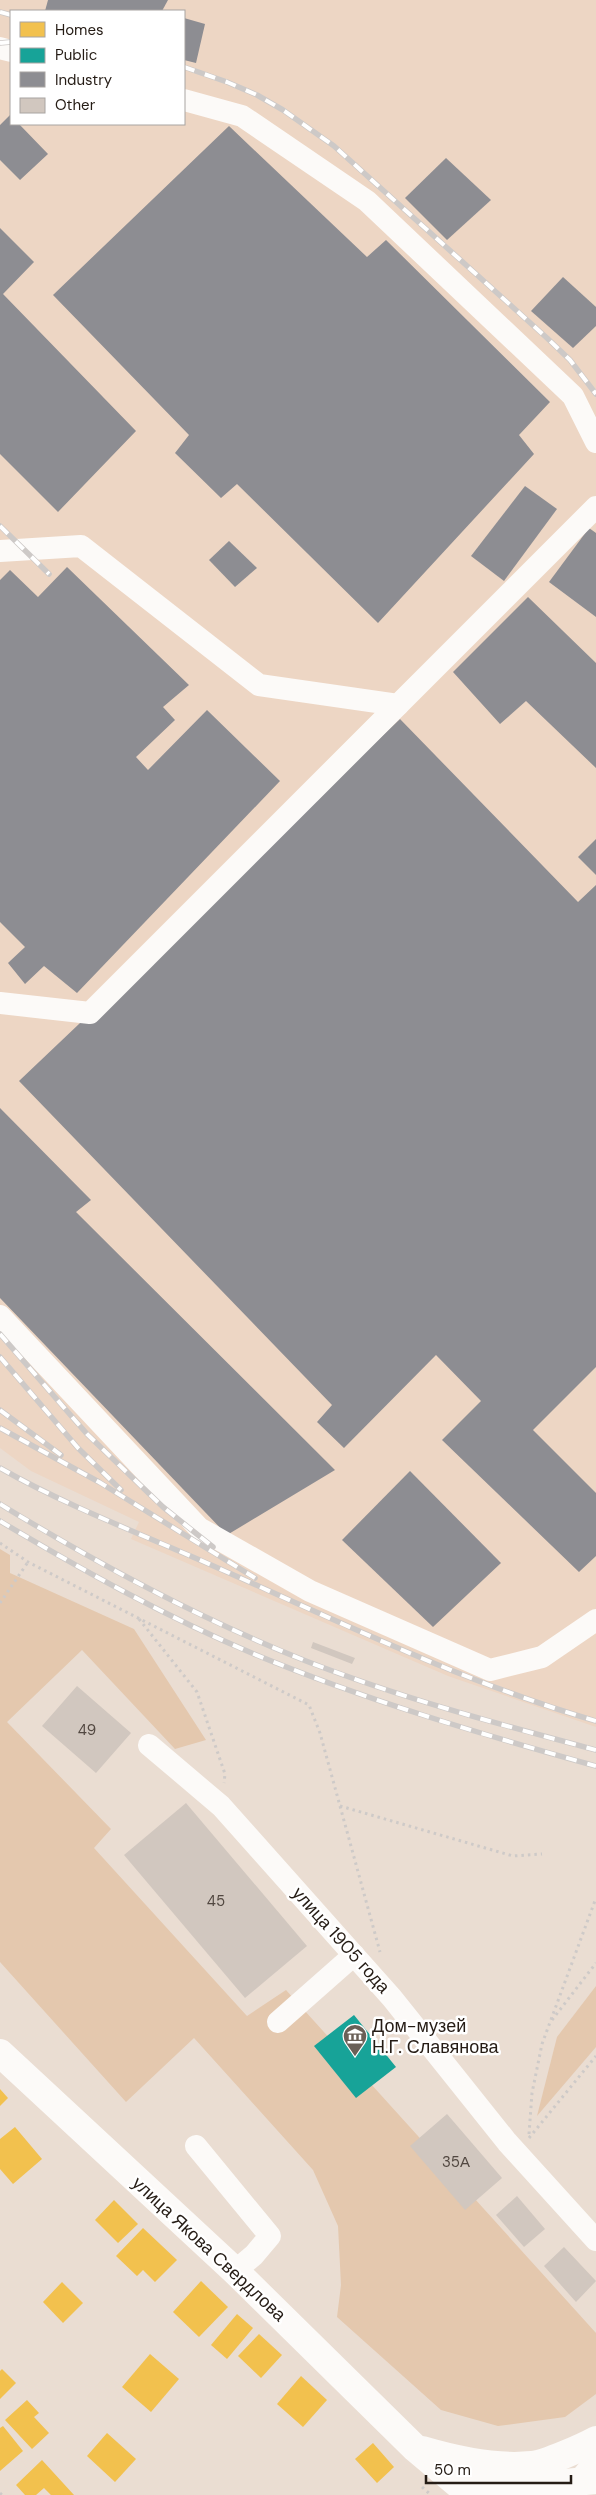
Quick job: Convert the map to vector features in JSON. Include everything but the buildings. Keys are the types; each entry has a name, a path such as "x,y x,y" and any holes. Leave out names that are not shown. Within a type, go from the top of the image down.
{"main road":[{"name":"улица Якова Свердлова","path":"0,2052 235,2271 415,2448 463,2490 580,2486"},
{"name":"улица Якова Свердлова","path":"415,2448 452,2459 492,2464 533,2465 596,2440"}],"street":[{"path":"185,100 242,116 367,201 573,396 596,442"},
{"path":"0,1003 90,1013 595,509"},
{"path":"0,551 81,546 259,685 398,705"},
{"path":"0,1316 199,1528 310,1591 490,1670 542,1656 596,1620"},
{"name":"улица 1905 года","path":"149,1745 221,1806 399,2006 507,2142 596,2240"},
{"path":"278,2022 354,1955"},
{"path":"196,2146 270,2236 254,2256 235,2271"},
{"path":"580,2486 596,2460"}],"path":[{"path":"0,1543 28,1562 309,1706 320,1733 382,1960"},
{"path":"0,1603 28,1562"},
{"path":"137,1618 197,1692 225,1774 221,1806"},
{"path":"339,1806 513,1856 542,1854"},
{"path":"596,1898 549,2024 537,2066 528,2138 596,2056"},
{"path":"549,2024 596,1963"}],"shaded area":[{"path":"0,0 596,0 596,1727 448,1676 131,1539 139,1522 31,1471 0,1448"},
{"path":"0,1549 10,1555 10,1573 134,1629 206,1740 175,1749 82,1650 7,1722 111,1829 94,1848 247,2016 286,1990 596,2333 596,2394 565,2417 498,2426 441,2410 337,2317 341,2285 338,2226 313,2170 194,2038 126,2102 0,1962"},
{"path":"596,1986 596,2047 537,2116 557,2037"}],"railway":[{"path":"0,12 10,15"},
{"path":"0,43 10,42"},
{"path":"185,67 257,95 283,110 334,146 547,338 570,360 596,394"},
{"path":"0,526 49,574"},
{"path":"0,1334 87,1434 163,1507 213,1547"},
{"path":"0,1357 78,1448 121,1490"},
{"path":"0,1410 61,1455"},
{"path":"0,1428 99,1482 255,1578"},
{"path":"0,1468 55,1497 409,1653 502,1690 596,1721"},
{"path":"0,1504 112,1569 188,1609 266,1645 414,1699 596,1750"},
{"path":"0,1521 125,1592 221,1640 254,1654 381,1701 596,1766"}],"place":[{"name":"Дом-музей Н.Г. Славянова","path":"355,2057"}]}
